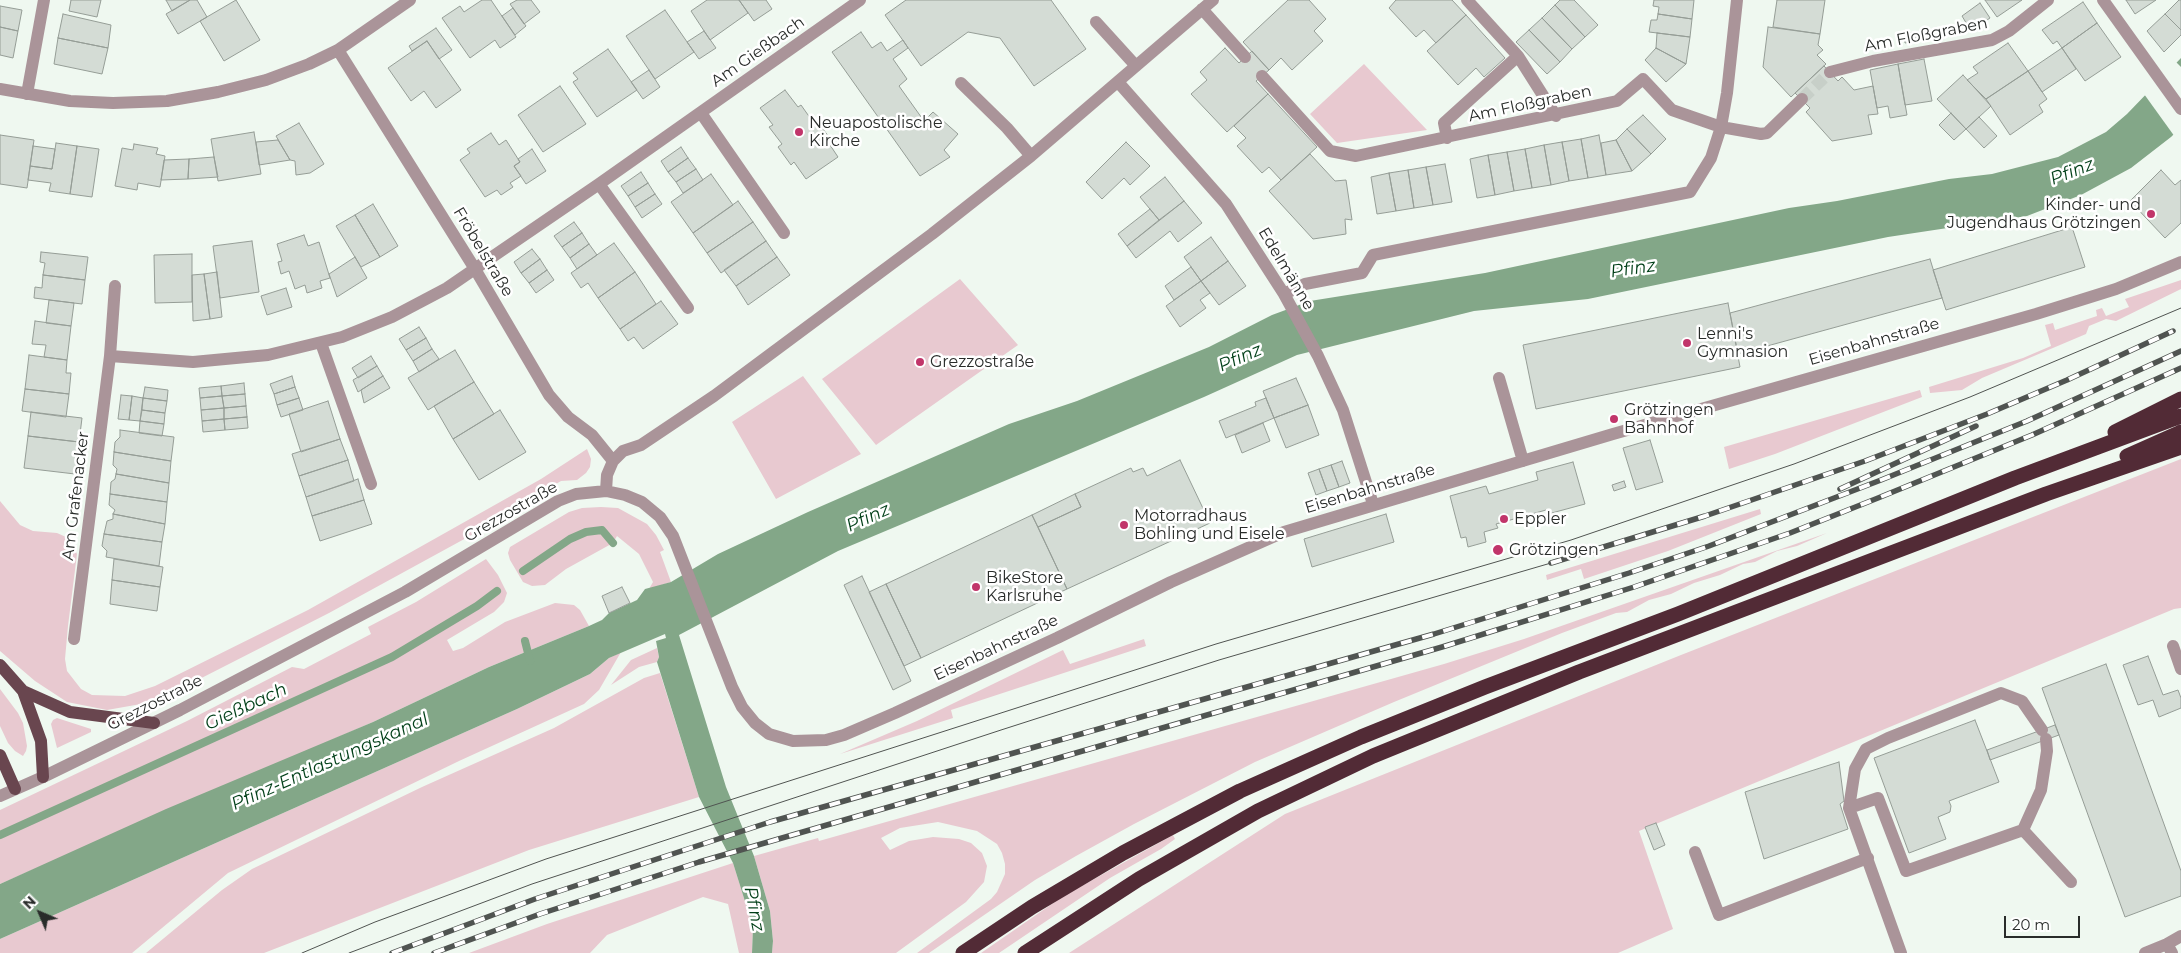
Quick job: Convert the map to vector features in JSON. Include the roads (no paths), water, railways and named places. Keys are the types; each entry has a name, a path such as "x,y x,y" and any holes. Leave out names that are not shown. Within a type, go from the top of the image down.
{"highway":[{"path":"2044,467 2181,399"},
{"path":"963,953 1032,907 1123,852 1240,791 1361,736 1678,614 2044,467 2181,416"},
{"path":"2046,494 2181,432"},
{"path":"1025,953 1139,879 1258,811 1373,756 1579,672 2046,494 2181,447"}],"main road":[{"path":"0,665 22,691 41,741 43,777"},
{"path":"22,691 70,712 154,723"},
{"path":"0,755 15,789"}],"street":[{"path":"27,94 44,0"},
{"path":"0,89 70,101 113,103 167,101 218,92 266,80 338,50 410,0"},
{"name":"Am Gießbach","path":"475,269 701,113 860,0"},
{"path":"606,491 607,475 612,461 623,451 641,445 740,377 932,234 1031,156 1213,0"},
{"path":"1467,0 1518,56 1556,116"},
{"path":"1287,300 1304,284 1362,273 1373,255 1690,192 1711,158 1721,127 1728,93 1737,0"},
{"name":"Am Floßgraben","path":"1830,72 1873,61 1992,40 2009,30 2048,0"},
{"path":"2103,0 2181,109"},
{"path":"1202,9 1245,57"},
{"path":"1096,22 1136,66"},
{"name":"Fröbelstraße","path":"338,50 475,269 549,395 568,417 592,435 612,461"},
{"path":"1447,138 1444,122 1518,56"},
{"name":"Am Floßgraben","path":"1262,76 1330,151 1356,156 1556,116 1617,101 1643,79 1672,110 1721,127 1767,133 1802,99"},
{"name":"Edelmänne","path":"1118,82 1226,204 1287,300 1318,356 1343,410 1373,504"},
{"path":"961,83 1007,128 1031,156"},
{"path":"701,113 784,233"},
{"path":"599,184 688,308"},
{"name":"Eisenbahnstraße","path":"606,491 642,502 660,517 673,536 732,687 742,707 755,723 769,734 793,741 826,740 844,735 895,714 1171,582 1284,532 1373,504 2036,314 2116,289 2181,262"},
{"path":"110,356 193,362 268,355 321,343 392,317 447,288 475,269"},
{"name":"Am Grafenacker","path":"74,639 110,356 116,286"},
{"path":"321,343 371,484"},
{"path":"1499,378 1523,461"},
{"name":"Grezzostraße","path":"0,796 154,723 405,592 558,501 576,494 606,491"},
{"path":"2172,646 2181,669"},
{"path":"1849,808 1878,798 1906,871 2023,830 2040,790 2047,751 2044,735 2022,701 2001,693 1897,734 1866,749 1855,769 1849,808 1902,953"},
{"path":"2023,830 2071,882"},
{"path":"1696,852 1719,915 1868,858"},
{"path":"2145,953 2169,948 2181,936"}],"water":[{"path":"2181,58 2181,127 2131,168 2081,195 2027,216 1888,237 1588,299 1474,311 1297,355 1204,397 838,551 679,635 726,787 754,856 770,911 773,941 772,953 752,953 753,927 733,863 699,797 657,662 659,657 656,641 666,638 665,634 609,658 590,674 517,709 0,939 0,884 166,809 373,722 489,667 589,626 602,620 609,613 637,600 645,589 671,582 718,554 808,512 1009,424 1077,401 1209,347 1272,315 1310,301 1485,273 1789,208 1837,201 1949,179 1992,174 2058,157 2106,132 2127,114"}],"waterway":[{"name":"Gießbach","path":"523,571 570,539 586,532 602,530 613,543"},
{"name":"Gießbach","path":"0,835 392,657 477,606 497,591"},
{"path":"525,641 530,661"}],"tunnel":[{"path":"1802,99 1830,72"}],"tram line":[{"path":"302,953 375,922 546,859 1216,644 1571,540 1794,464 1970,397 2181,308"},
{"path":"349,953 532,884 1001,730 1219,660 1551,563"}],"railway":[{"path":"1551,563 1705,516 1865,461 1987,414 2067,380 2173,331"},
{"path":"392,953 535,899 770,822 1434,634 1629,573 1709,546 1881,480 2027,421 2181,351"},
{"path":"434,953 540,914 699,862 1442,647 1634,587 1790,533 1878,498 2032,435 2181,368"},
{"path":"1840,489 1976,426"}],"place":[{"name":"Neuapostolische Kirche","path":"799,132"},
{"name":"Kinder- und Jugendhaus Grötzingen","path":"2151,214"},
{"name":"Lenni's Gymnasion","path":"1687,343"},
{"name":"Grezzostraße","path":"920,362"},
{"name":"Grötzingen Bahnhof","path":"1614,419"},
{"name":"Eppler","path":"1504,519"},
{"name":"Motorradhaus Bohling und Eisele","path":"1124,525"},
{"name":"Grötzingen","path":"1498,550"},
{"name":"BikeStore Karlsruhe","path":"976,587"}],"water label":[{"name":"Pfinz","path":"2072,172"},
{"name":"Pfinz","path":"1633,269"},
{"name":"Pfinz","path":"1240,358"},
{"name":"Pfinz","path":"868,518"},
{"name":"Pfinz-Entlastungskanal","path":"330,762"},
{"name":"Pfinz","path":"754,909"}]}
